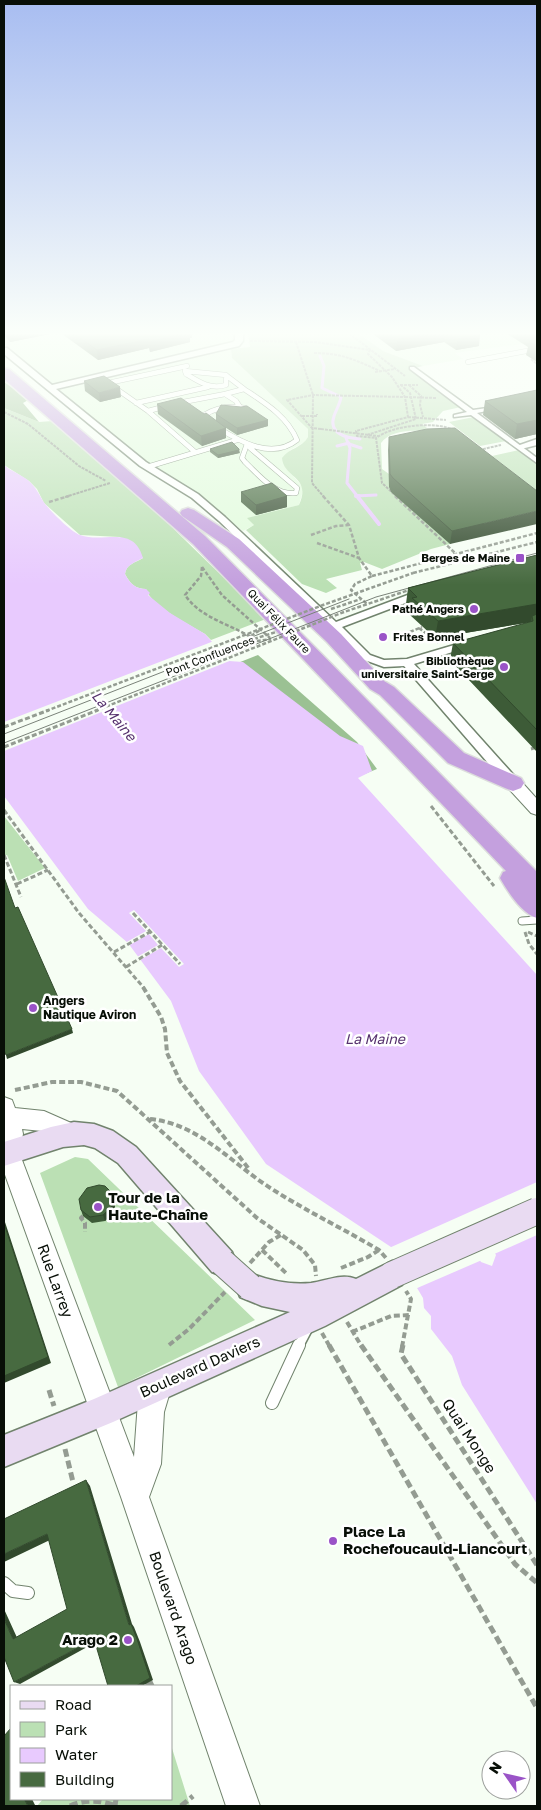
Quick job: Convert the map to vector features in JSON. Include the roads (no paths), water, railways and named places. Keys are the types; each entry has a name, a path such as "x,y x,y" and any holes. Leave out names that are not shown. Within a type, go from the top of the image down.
{"highway":[{"name":"Quai Félix Faure","path":"54,415 199,540 537,886"},
{"name":"Quai Félix Faure","path":"72,415 187,512 537,867"},
{"path":"187,512 234,537 334,638 377,685 387,691 456,758 514,782"},
{"path":"377,685 382,708"},
{"path":"494,841 498,861 530,915"}],"main road":[{"path":"5,1152 70,1133 98,1137 110,1142 127,1155 222,1262 250,1286 265,1295 296,1299 326,1296 387,1277 537,1211"},
{"name":"Boulevard Daviers","path":"4,1451 102,1411 158,1385 318,1324 387,1277"}],"street":[{"path":"84,415 147,467 195,496 234,537 374,661 392,665 407,663 479,641"},
{"path":"475,415 537,461"},
{"path":"521,446 537,442"},
{"path":"335,626 436,589"},
{"path":"407,663 537,809"},
{"path":"9,1105 70,1133"},
{"name":"Rue Larrey","path":"9,1105 12,1134 5,1152 102,1411"},
{"path":"135,1496 148,1462 151,1406 158,1385"},
{"name":"Boulevard Arago","path":"102,1411 135,1496 243,1806"}],"lane":[{"path":"153,415 195,452"},
{"path":"205,415 209,422 237,440 249,444 280,448 296,442 294,432 278,415"},
{"path":"147,467 237,440"},
{"path":"249,444 250,448 297,488 296,493 288,495 280,493 245,462 242,458 249,444"},
{"path":"530,915 537,920"},
{"path":"272,1403 295,1352 318,1324"},
{"path":"4,1583 13,1591 28,1593"}],"water":[{"name":"La Maine","path":"4,465 30,482 50,509 76,533 89,537 117,537 132,541 143,558 127,568 125,574 131,583 136,587 146,589 150,593 148,595 170,613 205,634 229,661 243,662 340,736 363,746 372,771 358,778 537,975 537,1504 462,1385 452,1356 431,1329 431,1316 424,1308 423,1298 394,1249 266,1164 199,1071 171,1001 128,943 88,909 4,796","holes":["464,1217 475,1221 496,1255 492,1266 481,1262 461,1227"]}],"waterway":[{"path":"334,415 333,422 336,431 344,436 360,439"},
{"path":"346,438 348,443"},
{"path":"337,446 348,443"},
{"path":"348,443 350,448 347,483 357,496"},
{"path":"349,444 361,448"},
{"path":"357,496 376,495"},
{"path":"357,496 379,524"}],"tram line":[{"path":"4,743 376,597 537,553"},
{"path":"4,734 349,599"}],"place":[{"name":"Berges de Maine","path":"520,558"},
{"name":"Pathé Angers","path":"474,609"},
{"name":"Frites Bonnel","path":"383,637"},
{"name":"Bibliothèque universitaire Saint-Serge","path":"504,667"},
{"name":"Angers Nautique Aviron","path":"33,1008"},
{"name":"Tour de la Haute-Chaîne","path":"98,1207"},
{"name":"Place La Rochefoucauld-Liancourt","path":"333,1541"},
{"name":"Arago 2","path":"128,1640"}]}
